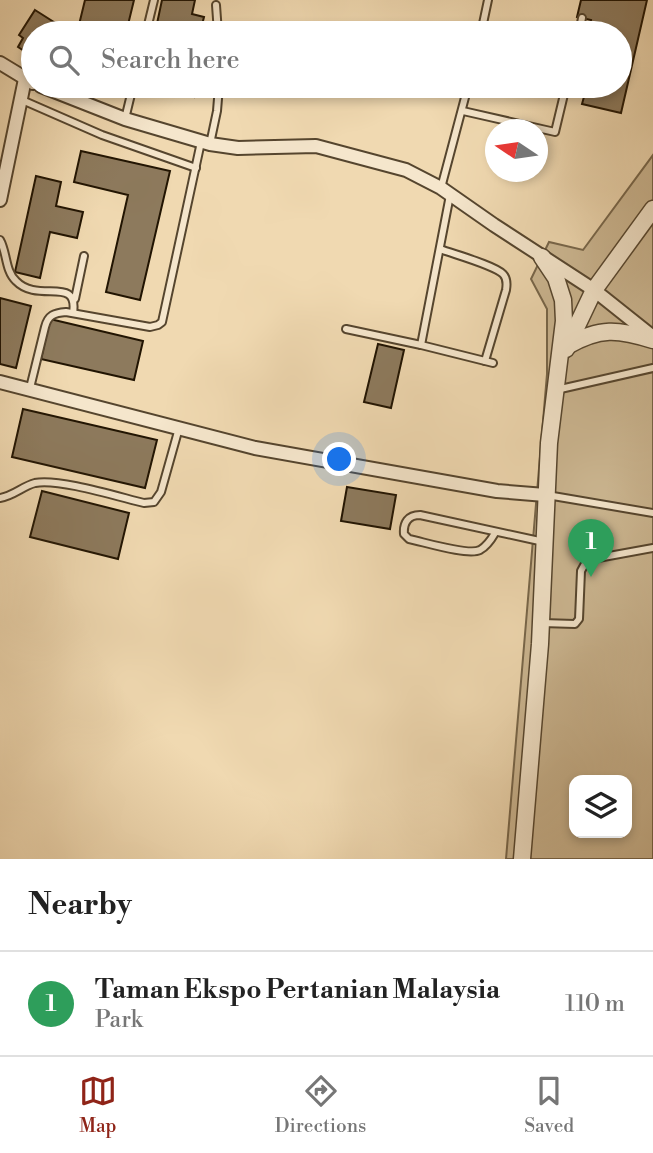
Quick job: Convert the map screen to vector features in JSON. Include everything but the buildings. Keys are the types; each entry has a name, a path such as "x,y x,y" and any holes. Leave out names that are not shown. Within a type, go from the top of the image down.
{"street":[{"path":"0,63 21,76"},
{"path":"72,98 125,119 206,143 238,148 316,146 406,170 446,191 594,290 653,339"},
{"path":"0,200 21,100"},
{"path":"556,384 567,346 594,290 653,209"},
{"path":"522,859 540,623 545,495 565,321 563,300 556,278 542,257"},
{"path":"567,346 600,331 628,332 653,339"},
{"path":"0,382 268,450 497,491 545,495"}],"lane":[{"path":"149,21 154,0"},
{"path":"484,21 488,0"},
{"path":"216,5 217,21"},
{"path":"125,119 131,98"},
{"path":"30,388 47,318 53,314 73,313 150,327 162,322 196,168 217,111 218,98"},
{"path":"421,345 440,249 446,191 466,98"},
{"path":"463,111 555,132 563,98"},
{"path":"21,100 102,135 196,168"},
{"path":"0,240 5,248 11,274 17,283 40,292 66,292 72,295 75,301"},
{"path":"346,329 489,362 507,280 494,269 440,249"},
{"path":"73,313 85,256"},
{"path":"556,384 653,368"},
{"path":"0,498 8,497 34,483 51,482 144,503 153,502 161,492 179,428"},
{"path":"545,495 653,513"},
{"path":"495,533 488,544 478,552 409,539 404,534 404,527 407,519 413,515 421,515 544,542"},
{"path":"540,623 575,624 579,619 581,571 587,560 653,548"}],"shaded area":[{"path":"653,155 653,859 506,859 547,374 547,309 531,279 549,242 583,250"}],"place":[{"name":"Taman Ekspo Pertanian Malaysia","path":"591,577"}]}
